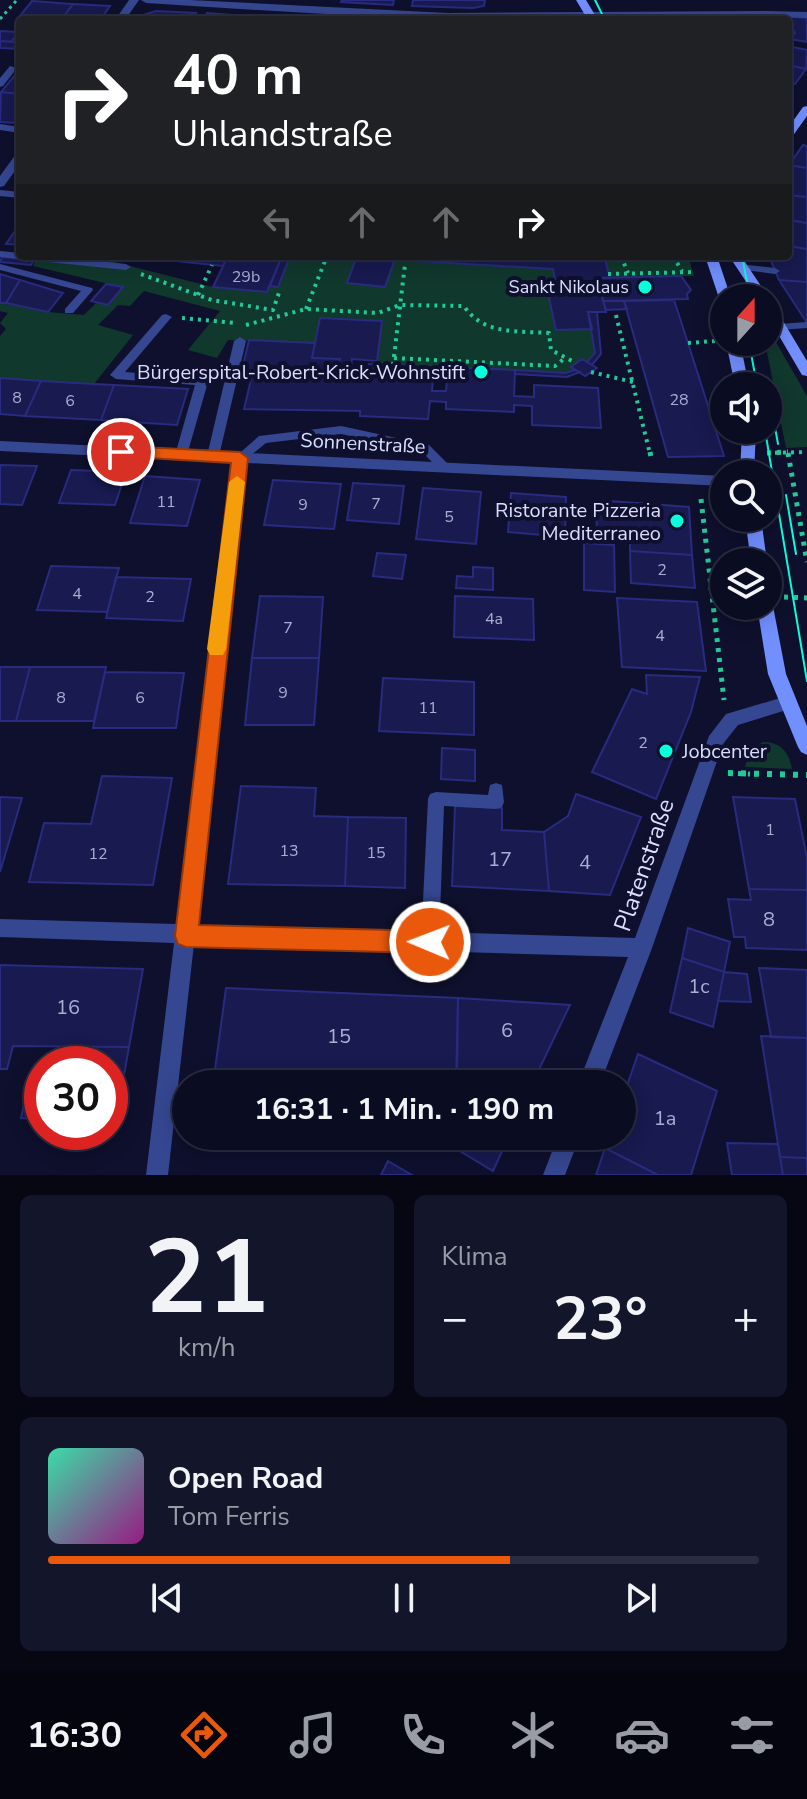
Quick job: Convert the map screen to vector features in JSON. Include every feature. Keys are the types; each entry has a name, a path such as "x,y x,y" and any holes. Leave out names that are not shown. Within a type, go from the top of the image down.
{"street":[{"path":"146,0 389,16"},
{"path":"279,16 307,0"},
{"path":"616,16 743,11 807,15"},
{"path":"792,130 807,109"},
{"path":"0,184 14,172"},
{"path":"712,260 720,284"},
{"path":"738,260 754,284"},
{"path":"747,262 754,284"},
{"path":"782,332 807,372"},
{"name":"Sonnenstraße","path":"0,446 710,480"},
{"path":"157,1175 240,458"},
{"path":"773,620 777,674 807,747"},
{"path":"732,719 787,703"},
{"name":"Platenstraße","path":"594,1070 642,948 715,741 732,719"},
{"path":"0,928 642,948"},
{"path":"554,1175 564,1150"}],"lane":[{"path":"0,84 13,68"},
{"path":"58,260 126,267"},
{"path":"747,262 775,271"},
{"path":"0,267 88,290 69,311"},
{"path":"166,317 145,337 116,375 202,382 181,455"},
{"path":"782,327 807,325"},
{"path":"213,456 240,341"},
{"path":"240,458 263,439 341,430 425,448 445,467"},
{"path":"430,942 436,799 496,802 496,790"}],"path":[{"path":"0,19 17,0"},
{"path":"306,309 325,260"},
{"path":"406,260 393,362 555,366 565,358"},
{"path":"623,260 628,273"},
{"path":"676,260 683,272"},
{"path":"198,295 212,265"},
{"path":"126,267 160,283 198,295 273,310 280,290"},
{"path":"608,274 715,271"},
{"path":"166,317 213,319 244,325 306,309 378,313 400,305 464,306 469,316 493,328 549,333 551,350 576,363"},
{"path":"616,315 656,478"},
{"path":"240,341 244,325"},
{"path":"688,343 710,342"},
{"path":"591,372 634,383"},
{"path":"807,452 788,453 807,558"},
{"path":"699,480 723,696 732,719"},
{"path":"782,601 807,598"},
{"path":"704,772 807,775"}],"green space":[{"path":"35,260 106,260 213,287 267,292 270,286 278,287 288,260 356,260 347,283 384,287 394,260 553,269 592,329 595,353 587,362 582,359 571,366 575,370 565,373 369,364 377,360 382,321 320,318 315,343 228,340 217,358 188,350 220,311 144,291 130,306 118,305 98,325 133,335 94,384 0,378 0,336 6,329 0,323 8,313 0,311 0,303 84,315 97,302 122,287 33,266"},
{"path":"605,260 689,260 694,276 610,278"},
{"path":"782,353 807,396 807,447 786,448 782,428 782,372 771,372 768,356 782,356"},
{"path":"763,742 783,749 792,769 745,767 750,750"}],"building":[{"path":"342,0 394,0 393,5"},
{"path":"413,0 485,0 484,6 473,8 412,6"},
{"path":"32,1 73,4 64,16 20,16"},
{"path":"73,4 110,6 103,16 64,16"},
{"path":"156,11 196,13 194,16 140,16"},
{"path":"207,13 236,16 205,16"},
{"path":"792,17 807,18 807,42 792,39 795,33"},
{"path":"0,31 16,32 11,42 0,41"},
{"path":"0,41 16,42 16,49 0,48"},
{"path":"792,47 807,50 806,69 792,66"},
{"path":"792,66 806,69 795,84 792,84"},
{"path":"16,74 16,94 1,92"},
{"path":"1,92 16,94 16,123 0,122"},
{"path":"803,145 807,146 807,168 792,166"},
{"path":"792,166 807,168 807,197 792,195"},
{"path":"792,195 807,197 807,223 792,221"},
{"path":"792,221 807,223 807,249 792,247"},
{"path":"16,230 16,245 6,244"},
{"path":"792,247 807,249 807,282 779,280 771,260 792,260"},
{"path":"2,257 34,260 31,265 0,262"},
{"path":"165,260 226,260 223,266"},
{"path":"226,260 280,260 267,292 213,287"},
{"path":"280,260 288,260 278,287 270,286"},
{"path":"356,260 395,260 385,287 347,283"},
{"path":"605,260 610,278 598,278 606,312 588,312 592,329 556,330 545,279 555,279 553,269 416,261"},
{"path":"0,274 20,280 6,303 0,303"},
{"name":"Sankt Nikolaus","path":"681,276 691,290 687,294 688,299 603,301 598,278"},
{"path":"20,280 63,293 48,312 6,303"},
{"path":"779,280 807,282 807,323 782,284"},
{"path":"106,284 123,287 108,305 91,301"},
{"path":"674,300 710,412 710,444 720,444 724,456 668,457 624,301"},
{"path":"603,301 624,301 627,309 606,310"},
{"path":"588,312 597,312 601,354 592,365 587,362 595,353"},
{"name":"Bürgerspital-Robert-Krick-Wohnstift","path":"320,318 382,321 377,361 352,359 350,376 433,379 432,391 446,391 448,367 515,370 514,396 534,397 534,385 598,388 601,428 532,425 532,406 514,405 514,412 446,409 446,402 430,401 428,419 360,416 360,411 244,409 253,371 337,375 340,359 312,358"},
{"path":"249,340 315,343 312,358 340,359 337,375 242,370"},
{"path":"582,359 597,368 585,376 571,367"},
{"path":"369,364 448,367 448,371 368,368"},
{"path":"515,370 580,372 567,377 515,374"},
{"path":"0,378 41,381 25,416 0,414"},
{"path":"41,381 114,385 101,420 25,416"},
{"path":"114,385 188,389 177,425 101,420"},
{"path":"0,465 37,466 22,505 0,504"},
{"path":"71,470 126,472 115,505 59,503"},
{"path":"145,476 200,480 187,526 130,523"},
{"path":"273,480 341,484 334,529 264,525"},
{"path":"353,483 404,486 399,524 347,520"},
{"path":"423,488 481,492 476,544 416,539"},
{"path":"511,493 566,497 565,537 508,532"},
{"path":"596,500 689,507 692,555 630,551 630,538 597,535"},
{"path":"584,543 614,545 615,592 584,590"},
{"path":"630,551 692,555 695,588 631,583"},
{"path":"377,553 406,555 402,579 373,576"},
{"path":"51,566 119,568 107,612 37,610"},
{"path":"473,567 493,568 493,590 456,588 457,576 473,577"},
{"path":"116,577 191,579 183,621 106,618"},
{"path":"260,596 323,597 319,658 252,658"},
{"path":"455,596 533,599 534,640 454,637"},
{"path":"617,598 697,602 706,671 622,667"},
{"path":"252,658 319,658 314,725 245,725"},
{"path":"0,667 30,667 16,721 0,721"},
{"path":"30,667 106,667 94,721 16,721"},
{"path":"105,672 184,673 176,728 93,728"},
{"path":"646,675 700,677 691,712 656,799 592,772 632,689 647,694"},
{"path":"383,678 474,682 474,735 379,731"},
{"path":"442,748 475,750 475,781 441,779"},
{"path":"102,776 172,778 153,885 29,882 44,823 91,824"},
{"path":"241,786 316,788 314,816 348,817 345,886 228,884"},
{"path":"576,794 641,817 610,895 549,891 544,832 568,816"},
{"path":"0,797 22,798 0,872"},
{"path":"733,797 795,799 807,858 807,890 749,889"},
{"path":"455,806 502,808 502,830 544,832 549,891 452,886"},
{"path":"348,817 406,818 405,888 345,886"},
{"path":"749,889 807,890 807,950 746,948 745,937 734,937 728,899 751,900"},
{"path":"688,928 730,942 724,972 682,958"},
{"path":"682,958 724,972 713,1027 670,1012"},
{"path":"0,965 143,969 129,1047 13,1046 7,1069 0,1069"},
{"path":"759,968 807,970 807,1038 771,1037"},
{"path":"724,972 747,974 751,1002 718,1001"},
{"path":"226,988 458,998 457,1070 215,1070"},
{"path":"458,998 570,1005 539,1070 456,1070"},
{"path":"761,1036 807,1038 807,1158 780,1157"},
{"path":"638,1054 717,1091 691,1175 658,1175 609,1150 636,1150 636,1070 632,1070"},
{"path":"727,1143 778,1144 783,1175 732,1175"},
{"path":"458,1150 503,1150 493,1171"},
{"path":"604,1150 609,1150 658,1175 596,1175"},
{"path":"780,1157 807,1158 807,1175 783,1175"},
{"path":"388,1161 412,1175 381,1175"}],"tram line":[{"path":"595,0 603,16"},
{"path":"743,260 747,284"},
{"path":"752,356 754,372"},
{"path":"767,444 807,681"},
{"path":"786,495 796,554"}],"slow traffic":[{"path":"216,649 237,482"}],"place":[{"name":"Sankt Nikolaus","path":"645,287"},
{"name":"Bürgerspital-Robert-Krick-Wohnstift","path":"481,372"},
{"name":"Ristorante Pizzeria Mediterraneo","path":"677,521"},
{"name":"Jobcenter","path":"666,751"}],"route":[{"path":"121,452 240,458 186,936 430,942"}]}
